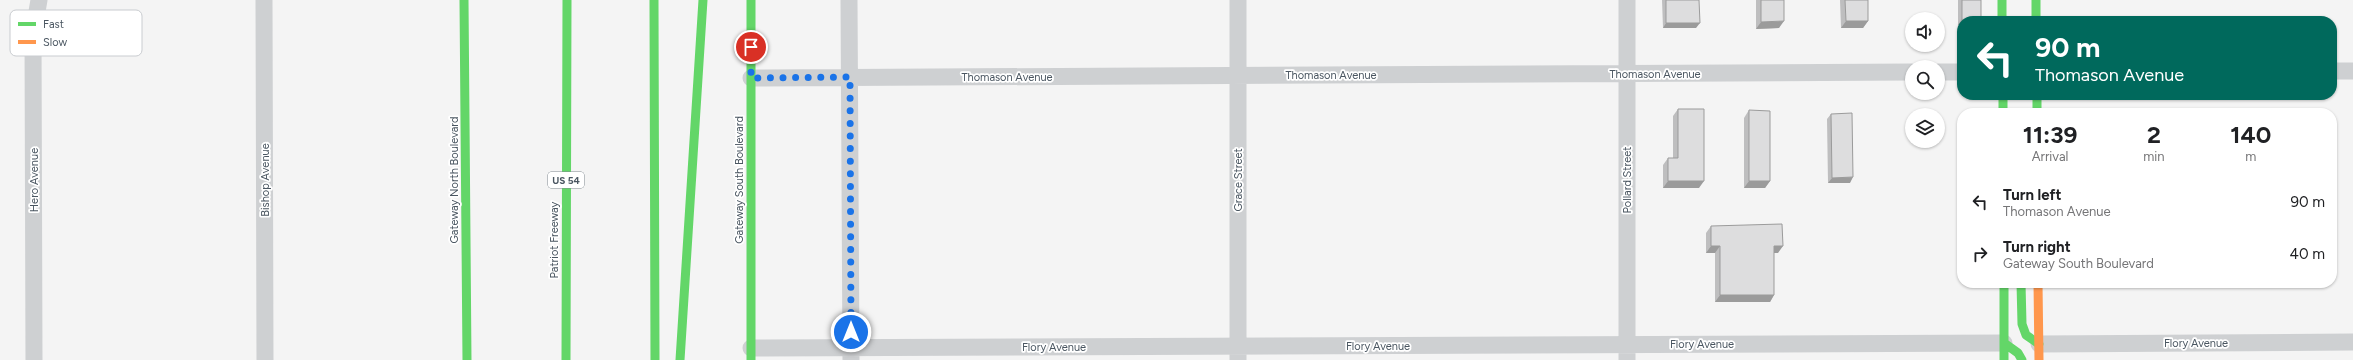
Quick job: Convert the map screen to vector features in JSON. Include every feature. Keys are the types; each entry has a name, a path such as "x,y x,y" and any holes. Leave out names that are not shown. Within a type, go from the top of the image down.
{"main road":[{"name":"Gateway North Boulevard","path":"464,0 467,360"},
{"name":"Patriot Freeway","path":"566,360 567,0"},
{"path":"654,0 655,360"},
{"path":"680,360 703,0"},
{"name":"Gateway South Boulevard","path":"751,0 751,354"},
{"path":"2002,0 2002,16"},
{"path":"2036,0 2036,16"},
{"path":"2004,288 2004,360"},
{"path":"2021,288 2022,324 2026,335 2039,352"},
{"path":"2038,288 2039,352"},
{"path":"2004,343 2018,353 2022,360"}],"street":[{"name":"Hero Avenue","path":"37,10 38,0"},
{"name":"Bishop Avenue","path":"264,0 265,360"},
{"path":"849,0 851,354"},
{"name":"Grace Street","path":"1238,0 1238,353"},
{"name":"Pollard Street","path":"1627,0 1627,352"},
{"name":"Hero Avenue","path":"33,56 34,360"},
{"path":"2337,71 2353,71"},
{"name":"Thomason Avenue","path":"751,78 1905,72"},
{"path":"1945,72 1957,72"},
{"name":"Flory Avenue","path":"2039,352 2353,342"},
{"name":"Flory Avenue","path":"751,354 1627,352 2004,343"}],"building":[{"path":"1666,0 1699,0 1700,23 1666,23"},
{"path":"1761,0 1784,0 1784,21 1761,22"},
{"path":"1845,0 1868,0 1868,21 1846,21"},
{"path":"1962,0 1981,0 1981,16 1962,16"},
{"path":"1678,109 1704,109 1704,181 1668,181 1668,158 1678,158"},
{"path":"1749,110 1770,111 1770,181 1749,181"},
{"path":"1852,113 1853,177 1832,178 1831,114"},
{"path":"1782,224 1783,246 1774,246 1774,295 1720,295 1720,246 1711,246 1711,226"}],"traffic: fast":[{"path":"464,0 467,360"},
{"path":"566,360 567,0"},
{"path":"654,0 655,360"},
{"path":"680,360 703,0"},
{"path":"751,0 751,360"},
{"path":"2002,0 2002,16"},
{"path":"2036,0 2036,16"},
{"path":"2003,100 2003,108"},
{"path":"2037,100 2037,108"},
{"path":"2004,288 2004,360"},
{"path":"2021,288 2022,324 2026,335 2039,344"},
{"path":"2004,343 2018,353 2022,360"}],"traffic: slow":[{"path":"2038,288 2039,360"}],"route":[{"path":"751,47 751,78 850,77 851,332"}]}
